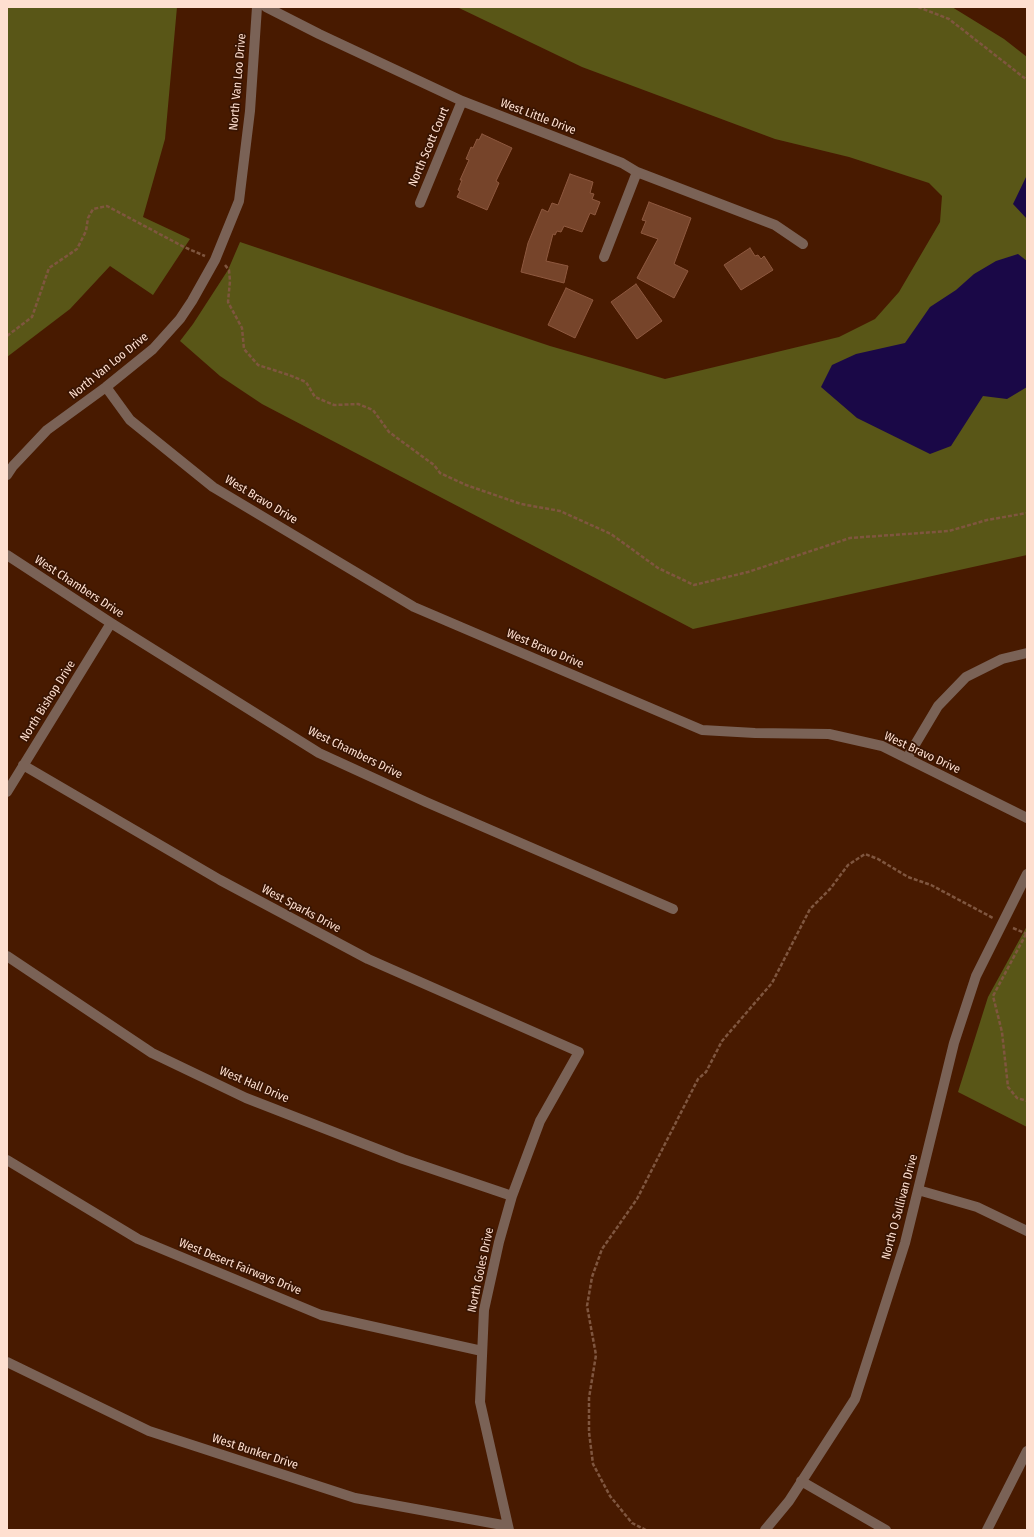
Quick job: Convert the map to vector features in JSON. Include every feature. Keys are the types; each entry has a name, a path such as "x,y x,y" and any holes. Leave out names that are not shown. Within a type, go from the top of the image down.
{"street":[{"name":"North Van Loo Drive","path":"7,475 13,466 47,430 106,387 153,349 180,318 192,301 215,260 239,201 250,111 257,7"},
{"name":"West Little Drive","path":"266,7 319,34 462,101 622,163 637,172 775,225 803,244"},
{"name":"North Scott Court","path":"420,203 462,101"},
{"path":"604,257 637,172"},
{"name":"West Bravo Drive","path":"106,387 130,420 213,487 414,607 702,730 756,733 829,734 882,746 1027,818"},
{"name":"West Chambers Drive","path":"7,555 111,624 319,753 426,802 673,909"},
{"name":"North Bishop Drive","path":"7,792 111,624"},
{"path":"907,758 938,706 966,677 1002,659 1027,653"},
{"name":"West Sparks Drive","path":"23,765 220,880 368,959 579,1052"},
{"name":"North O Sullivan Drive","path":"765,1530 789,1501 855,1399 905,1244 954,1043 976,976 1027,874"},
{"name":"West Hall Drive","path":"7,956 152,1053 246,1098 403,1159 512,1196"},
{"name":"North Goles Drive","path":"508,1528 480,1402 484,1310 499,1242 512,1196 540,1121 579,1052"},
{"name":"West Desert Fairways Drive","path":"7,1160 138,1239 321,1315 482,1351"},
{"path":"918,1190 977,1207 1027,1231"},
{"name":"West Bunker Drive","path":"7,1362 149,1431 355,1498 508,1528"},
{"path":"987,1530 1027,1451"},
{"path":"802,1482 886,1530"}],"path":[{"path":"918,7 949,19 1027,80"},
{"path":"7,336 32,317 49,268 77,249 86,231 88,218 93,209 107,206 184,247 205,256"},
{"path":"225,265 228,270 230,281 228,302 242,328 244,349 258,365 306,382 315,397 334,405 358,404 373,410 388,432 434,465 440,474 466,485 521,504 560,512 611,534 658,568 694,585 748,572 850,538 949,531 987,520 1027,513"},
{"path":"646,1530 632,1523 610,1496 594,1464 589,1432 590,1398 596,1355 587,1306 592,1277 602,1249 637,1199 698,1079 706,1072 722,1041 772,984 810,909 830,889 848,865 865,854 878,859 908,877 931,885 992,918"},
{"path":"1013,928 1027,934 993,996 1002,1032 1008,1087 1017,1098 1027,1101"}],"shaded area":[{"path":"7,7 177,7 165,139 143,217 190,239 153,295 110,266 70,309 7,357"},
{"path":"457,7 952,7 1004,39 1027,57 1027,555 693,629 262,404 220,376 180,341 193,324 228,270 240,242 550,346 665,379 839,337 875,319 899,292 940,222 942,196 929,183 849,157 775,139 582,67"},
{"path":"1027,175 1027,219 1013,204"},
{"path":"1018,254 1027,261 1027,387 1007,399 983,396 951,446 930,454 857,418 821,387 832,365 856,354 905,343 930,307 956,290 974,274 996,261"},
{"path":"1027,926 1027,1127 958,1092 988,997"}],"building":[{"path":"482,134 512,148 496,181 499,183 487,210 457,197 462,180 460,180 469,160 466,159 471,147 473,148 477,139 479,140"},
{"path":"570,174 593,182 590,193 594,194 592,199 600,202 595,215 590,213 582,232 564,226 561,232 557,231 555,235 553,234 546,261 568,266 564,283 521,272 528,243 542,209 548,212 552,203 558,205"},
{"path":"649,202 691,218 674,264 688,271 674,298 637,278 658,239 641,233 646,221 642,220"},
{"path":"750,248 755,256 758,255 761,259 764,256 773,270 741,290 724,265"},
{"path":"636,284 662,321 637,339 611,302"},
{"path":"566,288 593,300 575,338 548,325"}]}
